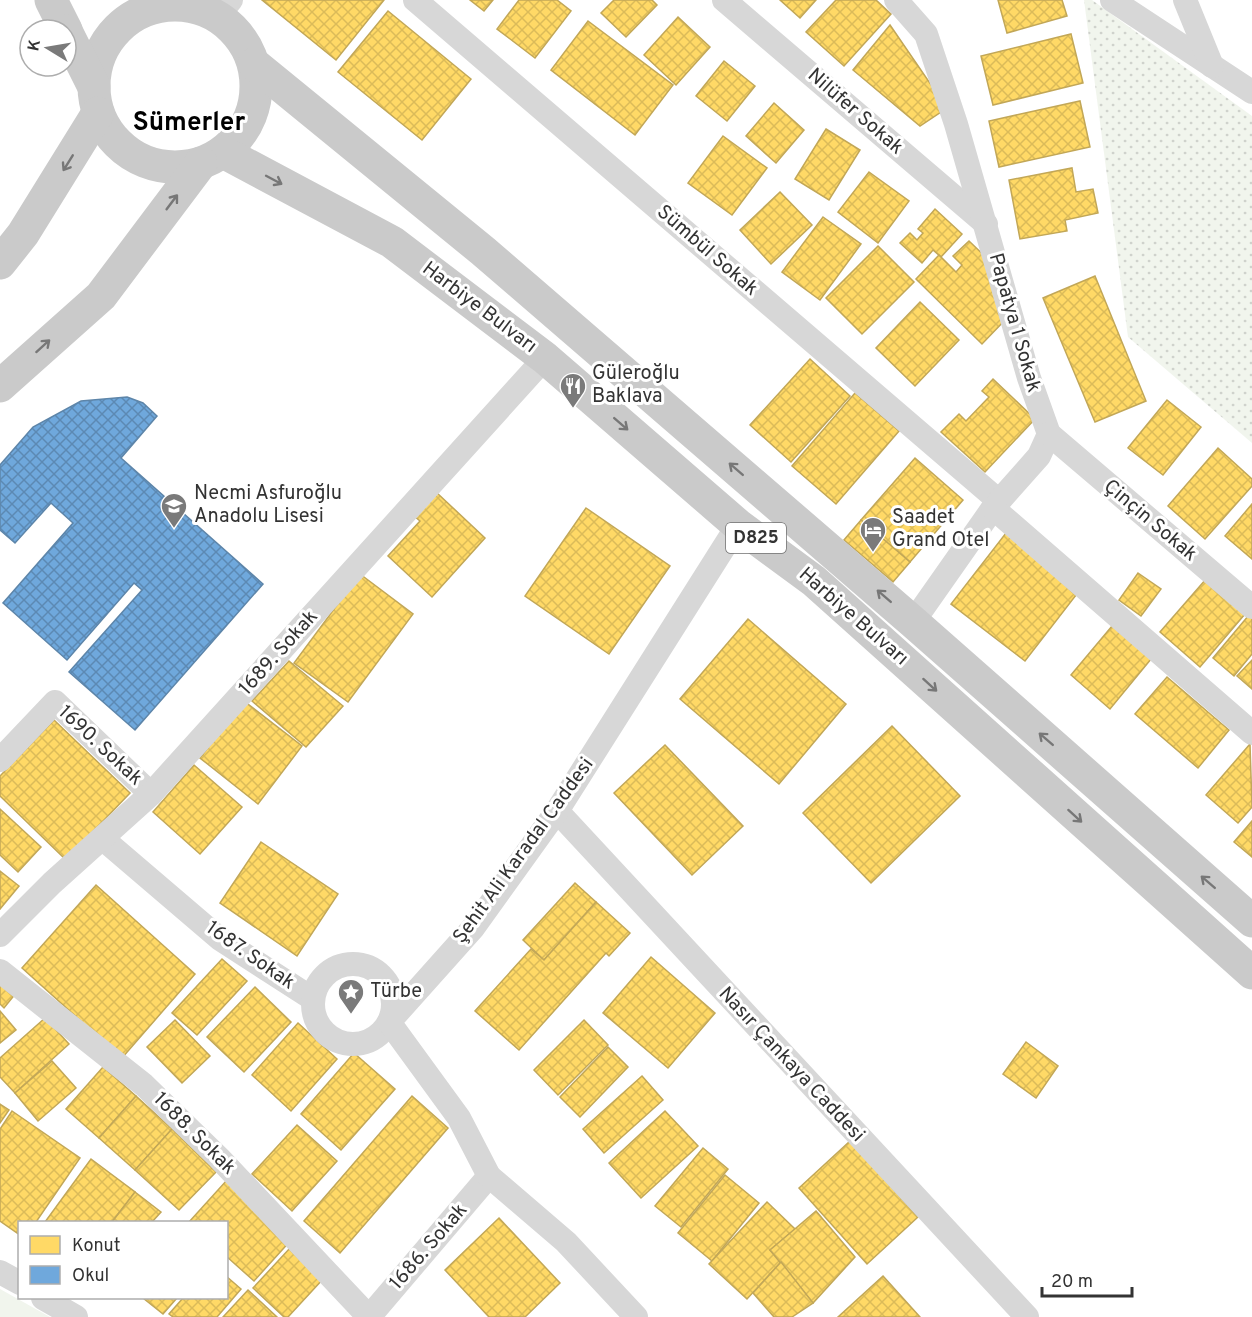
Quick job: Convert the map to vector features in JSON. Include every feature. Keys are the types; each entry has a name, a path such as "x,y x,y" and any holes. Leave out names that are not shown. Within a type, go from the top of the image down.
{"main road":[{"path":"51,0 60,18"},
{"name":"Harbiye Bulvarı","path":"96,100 97,64 106,43 122,25 160,2 225,8 254,64 256,89 252,113 240,135 212,158 392,242 545,358 738,525 814,581 1252,973"},
{"path":"78,58 116,141 128,153 151,164 176,168 212,158"},
{"name":"Harbiye Bulvarı","path":"254,64 483,251 913,622 1252,921"},
{"path":"0,263 23,234 96,100"},
{"path":"0,386 101,296 212,158"}],"street":[{"name":"Sümbül Sokak","path":"415,0 996,505 1252,733"},
{"name":"Nilüfer Sokak","path":"724,0 986,224"},
{"name":"Papatya 1 Sokak","path":"896,0 926,34 986,224 1029,378 1049,434"},
{"path":"1112,0 1252,92"},
{"path":"1185,0 1212,66"},
{"name":"1689. Sokak","path":"0,935 52,883 151,794 545,358"},
{"path":"913,622 996,505 1039,456 1049,434"},
{"name":"Çinçin Sokak","path":"1049,434 1252,607"},
{"name":"Şehit Ali Karadal Caddesi","path":"389,1022 473,927 557,812 738,525"},
{"name":"1690. Sokak","path":"0,760 55,702 151,794"},
{"name":"Nasır Çankaya Caddesi","path":"557,812 1027,1317"},
{"name":"1687. Sokak","path":"103,839 220,939 313,999 318,1023 335,1040 347,1044 372,1040 389,1022"},
{"path":"313,999 317,985 326,974 337,967 351,964 364,965 377,972 389,988 393,1009 389,1022 459,1118 489,1176 566,1242 636,1317"},
{"name":"1688. Sokak","path":"0,971 144,1085 219,1158 369,1317"},
{"name":"1686. Sokak","path":"369,1317 489,1176"},
{"path":"0,1272 18,1282"},
{"path":"45,1299 76,1317"}],"shaded area":[{"path":"1084,0 1092,0 1252,116 1252,443 1128,337"},
{"path":"0,1289 50,1317 0,1317"}],"building: Konut":[{"path":"262,0 384,0 336,60"},
{"path":"470,0 493,0 484,11"},
{"path":"519,0 557,0 571,11 535,58 497,29"},
{"path":"614,0 652,0 657,5 626,37 601,13"},
{"path":"780,0 816,0 800,18"},
{"path":"836,0 876,0 891,14 844,66 806,32"},
{"path":"998,0 1062,0 1067,16 1007,33"},
{"path":"388,11 471,79 422,140 338,72"},
{"path":"678,17 710,47 676,85 644,55"},
{"path":"588,21 673,85 635,135 551,70"},
{"path":"890,25 947,108 920,126 853,70"},
{"path":"1071,34 1083,83 993,105 981,56"},
{"path":"724,61 755,86 727,121 696,96"},
{"path":"1080,101 1090,147 999,167 989,121"},
{"path":"774,103 804,130 776,163 746,136"},
{"path":"826,129 860,150 829,200 795,179"},
{"path":"723,136 767,168 732,215 688,183"},
{"path":"1072,168 1076,192 1093,189 1098,213 1065,220 1067,231 1020,239 1009,180"},
{"path":"869,172 909,201 878,243 838,212"},
{"path":"780,192 812,225 771,264 740,230"},
{"path":"935,209 962,234 941,257 933,250 922,263 900,243 910,233 917,240 923,233 918,229"},
{"path":"823,217 861,244 820,300 782,272"},
{"path":"969,241 995,266 1006,319 982,344 916,279 939,255 956,272 962,265 953,256"},
{"path":"878,246 914,282 862,334 826,298"},
{"path":"1095,276 1146,401 1095,422 1043,298"},
{"path":"920,302 959,340 915,386 876,348"},
{"path":"810,359 850,396 791,462 750,425"},
{"path":"993,379 1035,419 985,472 941,432 959,414 966,421 989,397 982,391"},
{"path":"855,393 899,431 836,504 792,466"},
{"path":"1167,400 1201,427 1163,475 1128,448"},
{"path":"1218,448 1252,479 1252,486 1205,539 1168,506"},
{"path":"915,458 963,500 910,562 861,520"},
{"path":"436,492 485,538 432,597 388,556 420,521 414,516"},
{"path":"1252,504 1252,559 1225,536"},
{"path":"586,508 670,566 609,654 525,596"},
{"path":"861,520 910,562 893,582 844,540"},
{"path":"1006,533 1080,590 1025,661 951,604"},
{"path":"1138,573 1161,589 1141,616 1119,600"},
{"path":"360,574 413,614 348,702 294,663"},
{"path":"1206,579 1245,614 1200,667 1160,632"},
{"path":"1249,615 1252,617 1252,654 1234,676 1213,658"},
{"path":"748,619 846,704 779,784 680,699"},
{"path":"1112,626 1151,659 1110,709 1071,675"},
{"path":"1252,660 1252,689 1237,676"},
{"path":"289,661 343,706 306,747 252,701"},
{"path":"1167,677 1229,730 1198,768 1135,714"},
{"path":"244,701 302,746 258,804 200,758"},
{"path":"54,720 130,793 66,860 0,796 0,776"},
{"path":"892,726 960,796 871,883 803,813"},
{"path":"1250,744 1252,807 1238,823 1206,795"},
{"path":"665,745 743,826 692,875 614,793"},
{"path":"194,765 242,807 200,854 153,812"},
{"path":"0,809 41,847 18,872 0,855"},
{"path":"1252,821 1252,857 1234,842"},
{"path":"261,842 338,894 297,956 220,903"},
{"path":"0,871 19,886 0,909"},
{"path":"575,883 596,902 544,960 523,940"},
{"path":"96,885 195,974 122,1058 22,968"},
{"path":"596,902 630,933 609,956 606,953 519,1050 475,1011 531,949 544,960"},
{"path":"651,957 715,1013 668,1068 603,1013"},
{"path":"222,959 247,981 197,1035 172,1013"},
{"path":"0,980 16,993 4,1008 0,1004"},
{"path":"255,987 291,1022 244,1072 207,1037"},
{"path":"0,1011 16,1030 0,1043"},
{"path":"45,1018 69,1044 15,1093 0,1077 0,1058"},
{"path":"175,1020 210,1056 182,1083 147,1047"},
{"path":"584,1020 608,1045 558,1095 534,1070"},
{"path":"298,1023 337,1059 291,1111 252,1075"},
{"path":"1026,1042 1058,1066 1036,1098 1003,1074"},
{"path":"608,1047 628,1067 580,1117 560,1097"},
{"path":"354,1053 395,1089 341,1150 301,1114"},
{"path":"52,1061 76,1088 38,1121 15,1093"},
{"path":"103,1067 136,1096 99,1138 66,1109"},
{"path":"642,1076 663,1100 604,1153 583,1129"},
{"path":"136,1096 172,1129 135,1170 99,1138"},
{"path":"412,1096 448,1128 340,1253 304,1221"},
{"path":"0,1104 9,1110 0,1123"},
{"path":"12,1111 80,1158 37,1221 18,1221 18,1234 0,1221 0,1129"},
{"path":"665,1111 698,1146 641,1198 609,1163"},
{"path":"297,1125 337,1161 292,1211 252,1174"},
{"path":"172,1129 216,1172 179,1210 135,1170"},
{"path":"850,1141 918,1217 867,1264 799,1188"},
{"path":"703,1148 728,1169 681,1227 655,1206"},
{"path":"91,1159 135,1192 113,1221 46,1221"},
{"path":"725,1175 759,1203 712,1261 678,1233"},
{"path":"227,1180 292,1239 254,1281 228,1258 228,1221 190,1221"},
{"path":"135,1192 161,1212 153,1221 113,1221"},
{"path":"767,1202 795,1229 770,1250 781,1262 747,1299 709,1264"},
{"path":"816,1211 855,1257 813,1303 770,1250"},
{"path":"499,1218 560,1283 525,1317 489,1317 445,1270"},
{"path":"290,1248 323,1279 288,1317 284,1317 253,1288"},
{"path":"781,1262 813,1303 792,1317 774,1317 753,1293"},
{"path":"883,1276 920,1317 838,1317"},
{"path":"228,1278 241,1289 217,1317 173,1317 169,1314 182,1299 228,1299"},
{"path":"248,1290 277,1317 223,1317"},
{"path":"144,1299 176,1299 163,1314"}],"building: Okul":[{"path":"127,397 143,403 157,416 121,458 263,584 135,730 69,672 142,590 134,583 67,660 3,603 73,523 51,503 15,543 0,530 0,465 33,427 81,401"}],"place":[{"name":"Güleroğlu Baklava","path":"573,409"},
{"name":"Necmi Asfuroğlu Anadolu Lisesi","path":"174,529"},
{"name":"Saadet Grand Otel","path":"873,553"},
{"name":"Türbe","path":"351,1015"}],"district":[{"name":"Sümerler","path":"189,123"}]}
